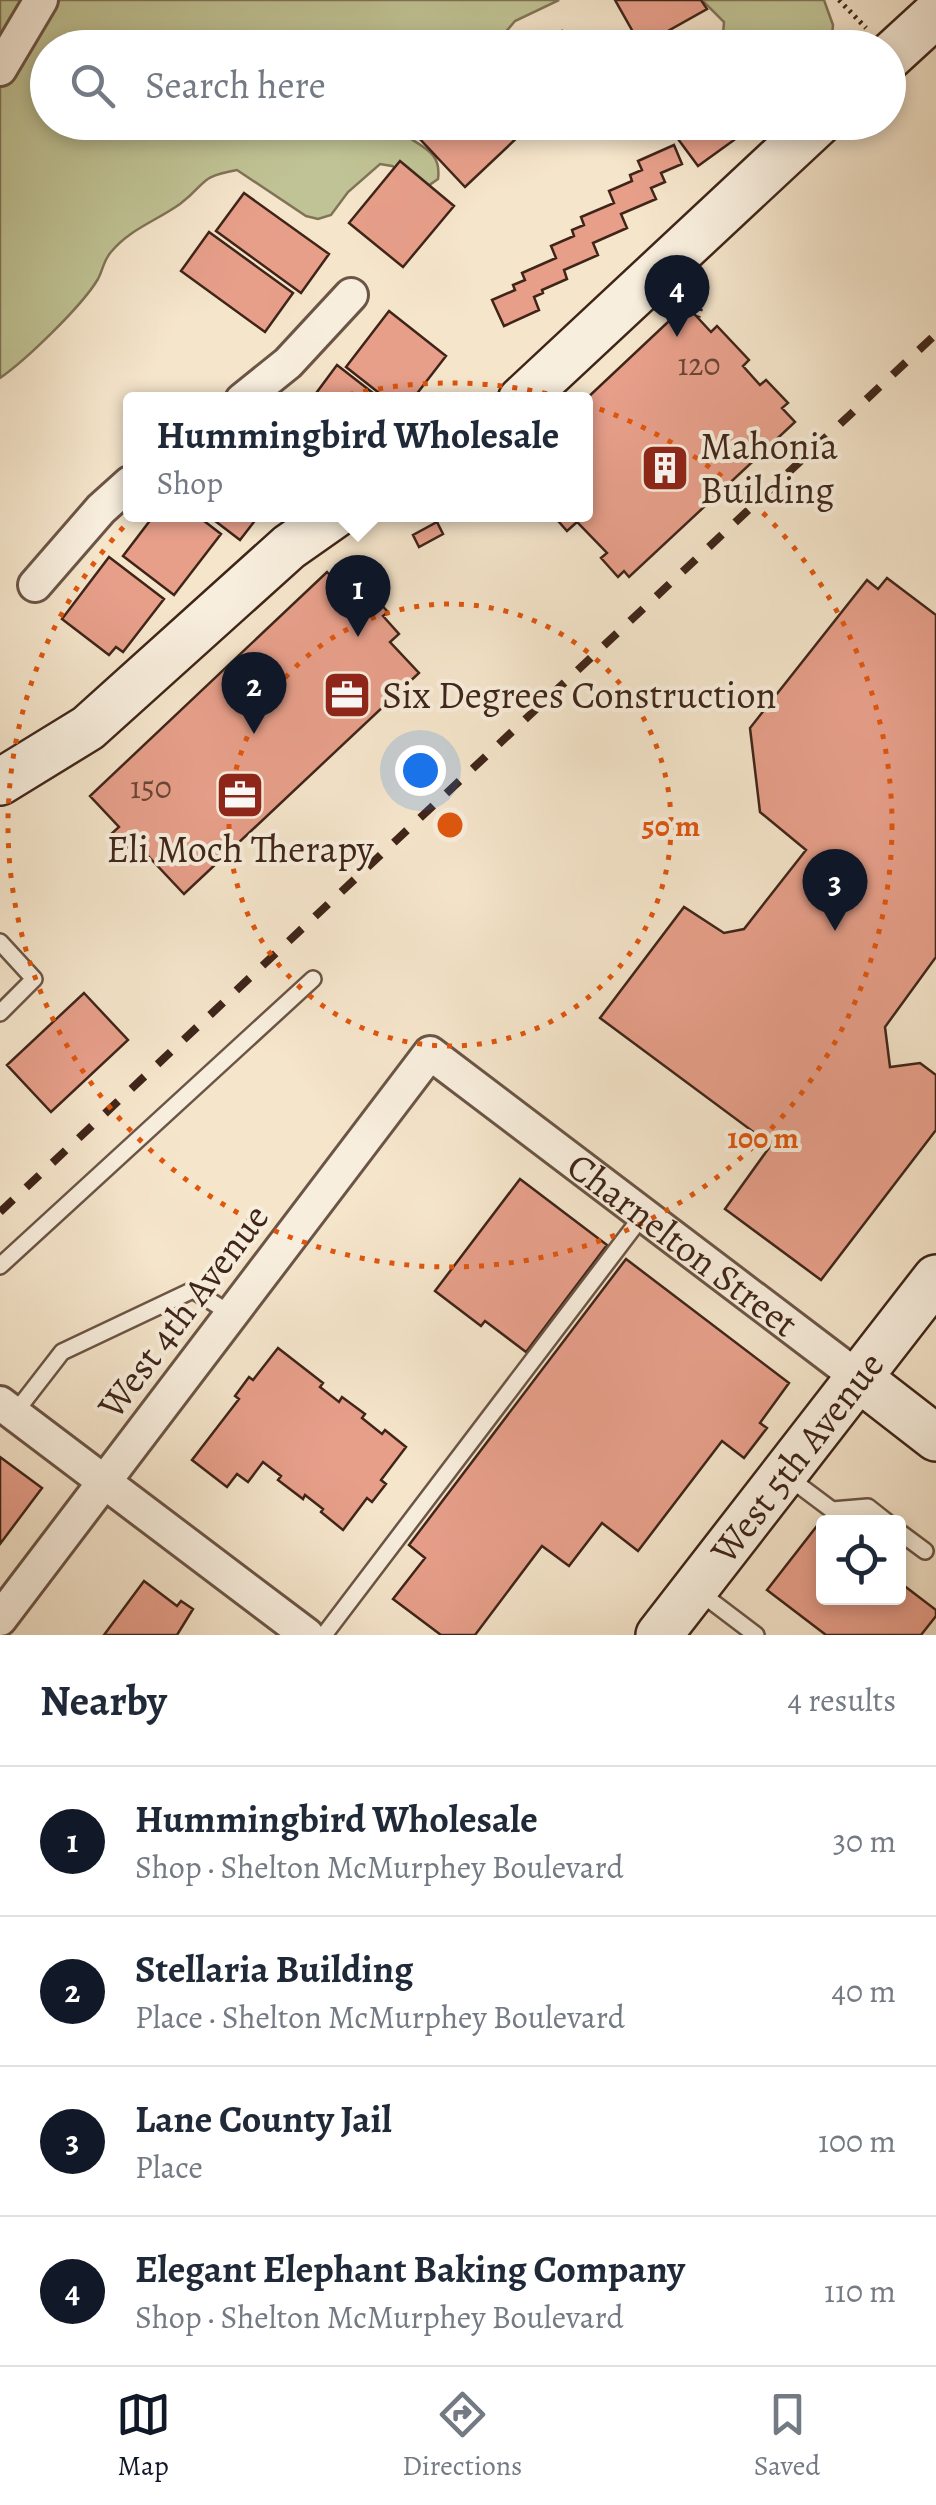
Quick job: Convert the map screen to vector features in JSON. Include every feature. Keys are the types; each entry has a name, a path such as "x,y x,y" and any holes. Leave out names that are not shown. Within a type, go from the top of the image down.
{"street":[{"path":"0,69 41,0"},
{"path":"904,30 936,14"},
{"path":"531,392 799,140"},
{"path":"252,392 288,363 351,294"},
{"path":"34,585 101,509 123,490"},
{"path":"0,782 88,728 289,547 325,522"},
{"name":"Charnelton Street","path":"430,1053 936,1438"},
{"name":"West 4th Avenue","path":"0,1619 430,1053"},
{"name":"West 5th Avenue","path":"660,1635 936,1278"},
{"path":"7,1408 307,1635"}],"lane":[{"path":"0,942 34,979 0,1012"},
{"path":"0,1266 313,979"},
{"path":"324,1635 643,1214"},
{"path":"7,1408 62,1352 193,1290 231,1314"},
{"path":"784,1474 832,1510 868,1508 878,1515"},
{"path":"906,1537 924,1552"},
{"path":"695,1588 756,1635"}],"path":[{"path":"839,0 866,30"},
{"path":"680,292 702,303 698,318"}],"green space":[{"path":"0,0 559,0 515,21 507,30 30,30 30,140 413,140 436,159 438,179 428,186 392,166 380,164 348,192 331,215 318,219 306,216 237,170 215,175 180,204 118,244 80,303 0,378"},
{"path":"702,0 824,0 833,25 833,30 723,30 724,22"}],"building":[{"path":"615,0 701,0 707,9 670,30 632,30"},
{"path":"421,140 515,140 465,187"},
{"path":"679,140 734,140 698,166"},
{"path":"674,145 682,164 661,173 665,182 651,188 656,199 621,214 627,228 593,243 598,255 564,270 567,279 534,297 539,310 504,326 492,300 515,290 513,285 525,280 522,273 556,258 551,246 574,236 572,230 584,225 581,217 614,203 609,191 632,181 630,175 642,170 638,161"},
{"path":"400,161 454,206 403,267 349,223"},
{"path":"244,193 329,254 301,293 216,231"},
{"path":"209,232 293,293 265,332 181,271"},
{"name":"Mahonia Building","path":"686,305 711,332 717,326 749,360 743,366 760,385 766,380 788,403 782,408 795,422 629,577 624,571 618,577 601,558 607,553 577,522 593,522 593,392"},
{"path":"389,311 446,356 418,392 378,392 346,367"},
{"path":"337,365 372,392 317,392"},
{"path":"149,522 205,522 221,534 174,595 123,556"},
{"path":"216,522 254,522 240,540"},
{"path":"437,522 443,534 419,547 413,535"},
{"name":"Mahonia Building","path":"559,522 577,522 567,531"},
{"path":"109,557 164,599 123,652 116,647 109,655 62,619"},
{"path":"361,567 385,591 377,600 388,612 383,616 399,634 390,642 419,673 184,894 134,841 124,850 110,835 119,827 90,796 327,572 340,586"},
{"path":"887,578 936,615 936,957 885,1027 890,1067 920,1063 936,1075 936,1130 821,1280 725,1209 771,1145 600,1018 684,907 724,933 744,929 806,850 760,812 750,728 867,580 878,589"},
{"path":"84,993 128,1040 51,1112 7,1065"},
{"path":"520,1179 607,1245 526,1352 485,1321 481,1326 435,1291"},
{"path":"626,1259 789,1383 760,1423 767,1428 744,1458 722,1441 638,1551 602,1523 569,1566 542,1546 475,1635 441,1635 393,1599 425,1558 409,1545"},
{"path":"278,1348 323,1383 320,1387 339,1402 342,1397 365,1414 362,1418 382,1434 385,1430 406,1447 381,1480 386,1484 372,1502 367,1498 343,1530 305,1495 303,1499 278,1480 281,1476 263,1462 248,1482 237,1474 227,1487 192,1460 239,1399 235,1396 249,1377 253,1380"},
{"path":"0,1457 42,1488 0,1544"},
{"path":"816,1527 816,1605 906,1605 906,1587 936,1610 936,1616 921,1635 826,1635 767,1590"},
{"path":"144,1581 177,1606 181,1601 193,1609 177,1635 104,1635"}],"railway":[{"path":"0,1212 936,334"}],"place":[{"name":"Elegant Elephant Baking Company","path":"677,337"},
{"name":"Mahonia Building","path":"665,468"},
{"name":"Hummingbird Wholesale","path":"358,637"},
{"name":"Six Degrees Construction","path":"347,695"},
{"name":"Stellaria Building","path":"254,734"},
{"name":"Eli Moch Therapy","path":"240,795"},
{"name":"Lane County Jail","path":"835,931"}]}
